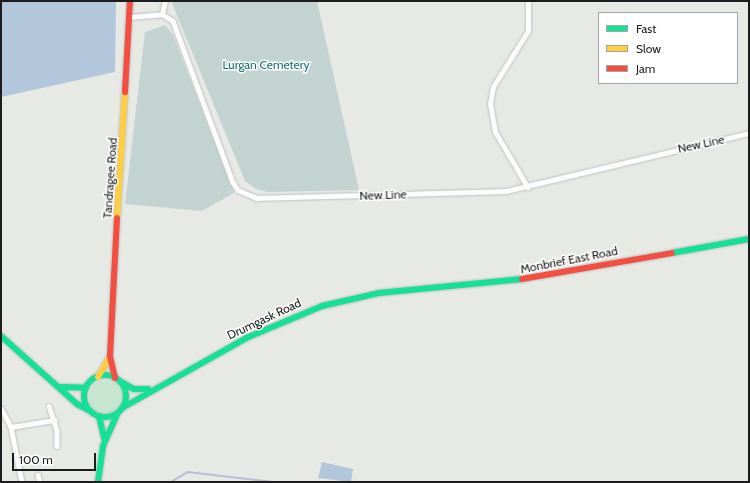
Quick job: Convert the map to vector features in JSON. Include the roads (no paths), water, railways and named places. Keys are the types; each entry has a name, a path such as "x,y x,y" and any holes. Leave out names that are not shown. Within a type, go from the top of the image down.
{"street":[{"name":"Tandragee Road","path":"118,380 110,356 130,1"},
{"path":"130,18 162,14 165,1"},
{"path":"528,1 528,31 493,87 490,104 496,132 528,188"},
{"name":"New Line","path":"162,14 173,21 233,182 246,196 366,196 528,188 632,159 749,133"},
{"name":"Monbrief East Road","path":"391,292 542,277 749,239"},
{"name":"Drumgask Road","path":"121,410 153,388 281,321 322,306 379,293 391,292"},
{"path":"1,336 61,387 77,404 99,416 104,430 98,482"},
{"name":"Tandragee Road","path":"98,377 110,356"},
{"path":"61,387 86,388 98,377 118,380 134,389 153,388"},
{"path":"103,446 121,410 126,393 118,380"},
{"path":"86,388 86,403 91,411"},
{"path":"49,406 54,420 57,446"},
{"path":"1,408 11,426 22,482"},
{"path":"99,416 121,410"},
{"path":"11,426 54,420"},
{"path":"38,475 40,482"}],"waterway":[{"path":"171,482 188,472 275,482"}],"park label":[{"name":"Lurgan Cemetery","path":"266,65"}]}
